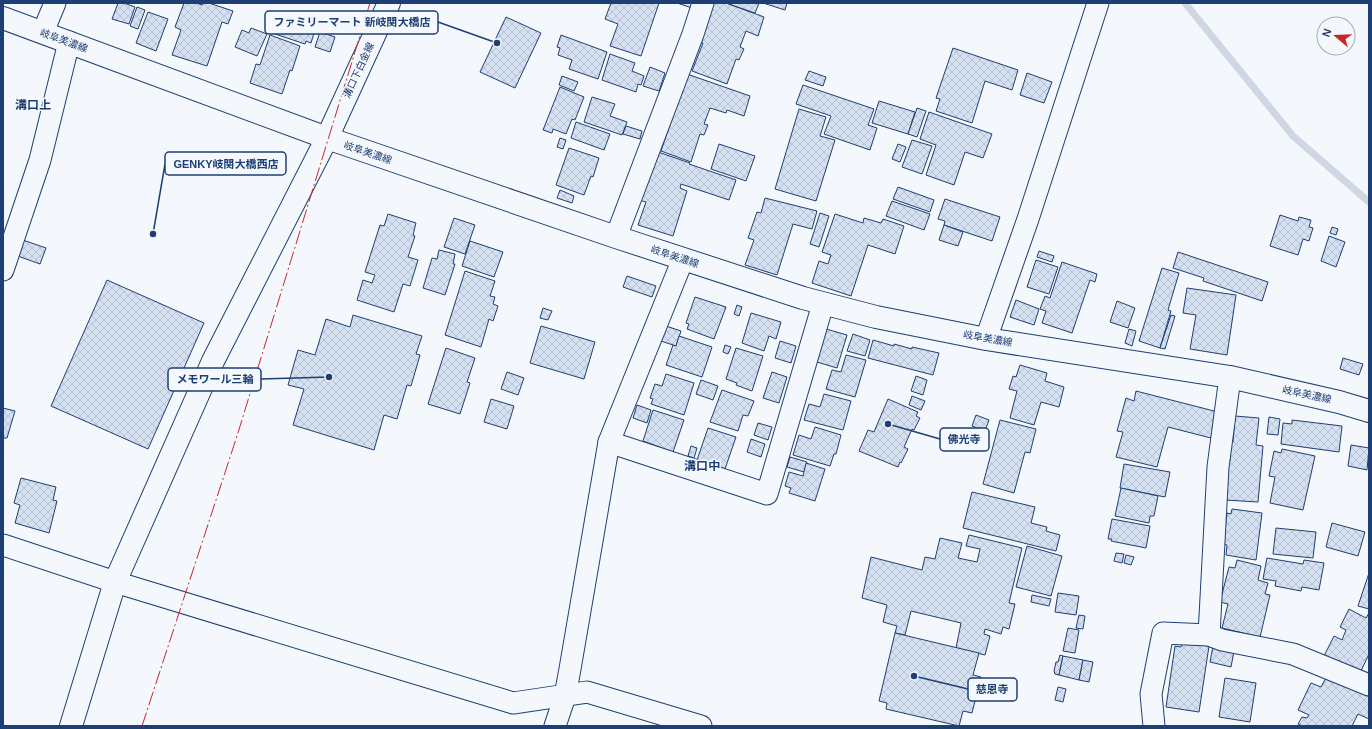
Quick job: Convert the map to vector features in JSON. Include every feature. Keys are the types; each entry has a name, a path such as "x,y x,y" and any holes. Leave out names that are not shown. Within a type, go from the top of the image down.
{"main road":[{"name":"溝口下白金線","path":"71,726 115,582 213,360 327,138 390,3"},
{"name":"岐阜美濃線","path":"3,18 327,138 616,237 823,304 876,317 986,339 1230,378 1339,402 1369,411"}],"street":[{"path":"43,32 55,3"},
{"path":"616,237 693,34 703,3"},
{"path":"986,339 1028,219 1098,3"},
{"path":"3,270 40,160 69,42"},
{"path":"555,726 565,696 609,442 683,259"},
{"path":"609,442 767,494 823,304"},
{"path":"1208,635 1218,467 1230,378"},
{"path":"3,545 115,582 513,703 587,692 701,726"},
{"path":"1154,726 1151,694 1163,633 1208,635 1222,640 1294,654 1369,686"}],"building":[{"path":"118,3 124,3 135,7 129,24 112,19"},
{"path":"184,3 196,3 202,5 203,3 209,3 233,11 228,24 222,22 207,66 172,55 181,30 175,27"},
{"path":"611,3 659,3 641,56 610,46 618,24 605,19"},
{"path":"677,3 694,3 692,8"},
{"path":"713,3 726,3 764,17 758,36 746,31 740,47 744,49 739,60 736,59 727,84 692,71 703,43 698,42"},
{"path":"726,3 759,3 755,13"},
{"path":"763,3 787,3 785,10"},
{"path":"137,7 145,10 138,29 130,26"},
{"path":"148,12 168,19 156,51 136,43"},
{"path":"506,17 541,33 515,88 480,72"},
{"path":"280,18 315,30 311,43 306,41 305,44 275,34"},
{"path":"251,28 267,34 257,56 235,47 242,30 249,33"},
{"path":"320,32 335,37 330,52 315,47"},
{"path":"270,35 300,46 292,71 290,70 282,94 250,83 256,64 260,65"},
{"path":"561,35 607,52 598,79 569,69 572,60 558,55 560,48 557,47"},
{"path":"953,48 1018,70 1012,90 985,81 972,123 936,111 940,99 936,98"},
{"path":"610,54 635,63 632,71 644,76 641,85 638,84 636,92 602,80"},
{"path":"650,67 665,73 659,91 643,86"},
{"path":"809,71 826,77 823,86 805,80"},
{"path":"1027,73 1052,82 1044,103 1020,95"},
{"path":"687,74 750,96 744,116 727,110 726,113 710,108 704,124 708,125 704,135 700,134 691,162 661,151"},
{"path":"562,76 578,82 574,91 559,85"},
{"path":"803,85 874,109 868,125 877,128 870,150 824,134 831,116 796,104"},
{"path":"560,87 584,97 575,120 572,119 566,134 553,129 552,133 543,130"},
{"path":"592,97 615,104 610,116 627,122 622,135 584,122"},
{"path":"879,101 915,112 908,134 872,123"},
{"path":"917,108 926,111 917,137 908,134"},
{"path":"799,109 826,117 820,136 835,140 816,201 775,189"},
{"path":"929,112 992,134 983,158 965,152 954,185 926,175 936,145 920,139"},
{"path":"576,122 610,134 604,150 571,138"},
{"path":"626,126 642,131 640,139 623,134"},
{"path":"560,138 566,140 563,149 557,147"},
{"path":"912,140 932,146 922,174 902,167"},
{"path":"719,144 755,156 746,181 711,169"},
{"path":"898,144 906,147 900,162 892,159"},
{"path":"569,148 599,158 593,177 591,176 584,195 556,185"},
{"path":"655,151 736,180 729,200 681,184 680,188 687,191 673,236 638,225 646,202 639,200"},
{"path":"898,187 934,200 930,212 893,199"},
{"path":"560,190 574,196 572,203 557,198"},
{"path":"765,198 817,211 812,229 793,224 777,275 745,265 754,240 748,238 757,212 761,213"},
{"path":"945,199 1000,217 992,241 944,225 945,221 938,219"},
{"path":"892,201 930,214 924,230 886,216"},
{"path":"820,213 829,216 819,247 810,244"},
{"path":"388,214 416,223 413,235 415,236 408,257 418,260 410,286 403,284 394,312 357,300 363,280 372,283 375,275 365,272 380,225 384,226"},
{"path":"835,214 863,223 864,218 881,223 883,219 904,226 895,254 868,245 851,296 812,283 819,261 828,264 831,255 822,252"},
{"path":"1280,215 1298,221 1299,217 1311,220 1309,227 1313,228 1309,241 1303,239 1298,255 1270,246"},
{"path":"454,218 475,225 465,254 444,247"},
{"path":"944,225 963,232 958,246 939,240"},
{"path":"1332,227 1338,229 1336,235 1330,233"},
{"path":"1329,236 1345,242 1336,267 1321,261"},
{"path":"20,239 46,248 40,264 15,255"},
{"path":"470,241 503,252 494,277 462,266"},
{"path":"439,250 455,254 453,264 455,264 445,295 423,288 432,258 437,259"},
{"path":"1039,251 1054,256 1052,262 1037,257"},
{"path":"1178,252 1268,282 1262,301 1203,281 1204,278 1173,268"},
{"path":"1036,260 1058,267 1049,294 1027,287"},
{"path":"1062,262 1097,274 1095,282 1090,280 1072,333 1042,323 1046,311 1040,309 1045,296 1050,298"},
{"path":"1162,268 1179,273 1168,310 1171,311 1160,348 1139,341"},
{"path":"465,271 495,281 490,296 495,297 493,304 498,306 493,321 489,319 481,347 445,335"},
{"path":"627,276 656,286 652,297 623,287"},
{"path":"107,280 204,323 148,449 51,406"},
{"path":"1187,288 1236,295 1227,355 1190,349 1196,315 1183,313"},
{"path":"695,297 726,307 714,339 687,329 689,324 686,323"},
{"path":"1016,300 1039,309 1034,325 1010,317"},
{"path":"1117,301 1135,308 1128,328 1110,322"},
{"path":"737,305 742,307 739,316 734,314"},
{"path":"543,308 552,311 548,320 540,318"},
{"path":"751,313 781,322 776,339 769,336 764,351 742,343"},
{"path":"353,315 422,336 416,354 420,355 411,386 407,385 397,419 384,415 374,450 293,425 304,389 288,385 298,350 315,355 326,319 350,327"},
{"path":"1171,315 1175,316 1165,349 1160,348"},
{"path":"541,326 595,342 584,379 530,363"},
{"path":"666,326 681,331 676,346 661,341"},
{"path":"826,329 847,335 837,368 817,362"},
{"path":"1129,329 1136,331 1132,346 1125,343"},
{"path":"853,334 870,340 865,356 847,351"},
{"path":"679,336 712,347 702,377 666,365 673,345 676,346"},
{"path":"873,340 894,346 894,344 912,349 912,347 939,353 933,375 868,358"},
{"path":"780,341 796,346 791,363 775,358"},
{"path":"725,345 731,347 728,354 723,352"},
{"path":"446,348 475,358 467,382 470,383 460,414 428,404"},
{"path":"736,348 763,356 752,391 736,385 737,383 726,379"},
{"path":"846,355 866,360 855,397 826,389 832,370 841,372"},
{"path":"1343,358 1363,364 1359,375 1340,369"},
{"path":"1020,365 1047,373 1045,381 1064,387 1059,407 1041,402 1034,425 1010,418 1017,391 1009,389 1013,376 1016,377"},
{"path":"507,372 524,378 518,395 501,389"},
{"path":"772,372 787,377 779,403 763,398"},
{"path":"666,374 694,383 684,415 651,404 653,399 650,398 655,384 662,386"},
{"path":"916,376 927,380 923,395 911,391"},
{"path":"701,380 718,386 713,400 696,394"},
{"path":"722,390 754,401 748,416 743,415 738,431 710,422"},
{"path":"1136,391 1218,412 1211,438 1168,427 1157,467 1116,457 1123,432 1117,431 1126,398 1134,401"},
{"path":"824,394 851,401 843,430 804,420 809,404 820,407"},
{"path":"912,396 925,401 921,410 909,405"},
{"path":"491,399 514,406 507,429 484,422"},
{"path":"888,399 918,412 916,416 920,418 914,430 912,429 904,447 908,449 898,467 859,451 868,430 874,432"},
{"path":"637,405 651,410 647,423 633,418"},
{"path":"3,408 15,411 7,438 3,438"},
{"path":"653,410 684,420 673,452 643,441"},
{"path":"976,415 989,420 985,431 972,426"},
{"path":"1235,416 1259,418 1256,445 1263,446 1258,502 1225,500 1228,461 1230,461 1231,442 1233,442"},
{"path":"1269,417 1280,419 1278,435 1267,434"},
{"path":"1000,420 1036,429 1030,453 1025,452 1014,493 983,484"},
{"path":"1292,420 1342,426 1339,452 1281,444 1283,423 1292,424"},
{"path":"758,423 772,427 768,440 754,435"},
{"path":"815,427 841,435 836,454 834,454 830,466 793,455 799,435 811,439"},
{"path":"708,428 736,437 725,469 697,460"},
{"path":"751,439 765,444 761,457 747,452"},
{"path":"1351,445 1369,448 1367,470 1348,466"},
{"path":"691,446 697,448 694,458 688,456"},
{"path":"1282,449 1315,456 1303,510 1270,503 1275,477 1269,476 1274,451 1281,453"},
{"path":"790,457 807,462 804,472 787,467"},
{"path":"806,463 825,469 815,501 789,493 791,488 785,486 789,472 803,476"},
{"path":"1124,464 1170,472 1165,497 1120,488"},
{"path":"21,478 56,487 53,500 57,501 49,533 15,523 20,505 14,503"},
{"path":"1121,488 1158,496 1154,516 1150,516 1149,523 1115,516"},
{"path":"972,492 1035,507 1031,523 1047,527 1046,531 1060,535 1056,551 963,528"},
{"path":"1232,509 1262,513 1256,560 1226,555 1227,545 1223,544 1227,513 1231,514"},
{"path":"1112,519 1150,526 1146,548 1111,541 1112,539 1108,539"},
{"path":"1332,523 1365,532 1358,556 1326,547"},
{"path":"1276,528 1316,532 1313,558 1273,554"},
{"path":"969,535 1022,548 1009,603 1015,604 1009,629 1003,627 1001,634 985,629 984,634 990,636 985,655 956,648 961,623 911,611 905,635 895,633 897,626 883,622 887,605 862,598 871,557 922,570 925,557 935,559 940,538 962,543 958,558 977,562 980,549 966,546"},
{"path":"1027,546 1062,556 1051,596 1016,587"},
{"path":"1116,553 1124,554 1122,563 1114,561"},
{"path":"1126,555 1134,557 1131,565 1124,563"},
{"path":"1267,558 1303,564 1304,560 1324,563 1319,590 1302,587 1301,591 1275,586 1276,581 1263,579"},
{"path":"1237,560 1261,566 1258,580 1268,583 1265,594 1270,595 1260,637 1222,628 1228,604 1220,602 1229,567 1235,568"},
{"path":"1369,573 1369,609 1358,606"},
{"path":"1058,593 1079,596 1076,615 1055,612"},
{"path":"1032,595 1051,599 1049,606 1031,602"},
{"path":"1349,609 1366,618 1369,613 1369,654 1360,673 1324,656 1334,636 1342,640 1346,630 1340,627"},
{"path":"1079,615 1085,616 1083,629 1076,628"},
{"path":"1068,628 1079,630 1075,653 1063,651"},
{"path":"895,633 979,653 973,675 981,677 972,713 963,711 959,726 886,709 887,703 879,701"},
{"path":"1182,642 1209,646 1199,712 1166,707 1175,646 1181,647"},
{"path":"1213,646 1234,651 1231,667 1210,662"},
{"path":"1060,655 1063,656 1059,675 1055,674 1054,671 1056,662 1058,662"},
{"path":"1063,656 1083,660 1079,680 1059,675"},
{"path":"1083,660 1093,662 1089,682 1079,680"},
{"path":"1327,676 1369,696 1369,719 1358,714 1352,726 1302,726 1298,724 1302,717 1307,718 1309,715 1298,710 1311,683 1321,687"},
{"path":"1225,678 1256,683 1250,722 1219,717"},
{"path":"1058,687 1066,689 1063,702 1055,700"}],"waterway":[{"path":"1185,3 1293,136 1369,202"}],"power":[{"path":"142,726 237,436 370,3"}],"place":[{"name":"ファミリーマート 新岐関大橋店","path":"497,43"},
{"name":"GENKY岐関大橋西店","path":"153,234"},
{"name":"メモワール三輪","path":"329,377"},
{"name":"佛光寺","path":"888,424"},
{"name":"慈恩寺","path":"914,676"}],"district":[{"name":"溝口上","path":"33,105"},
{"name":"溝口中","path":"702,466"}]}
